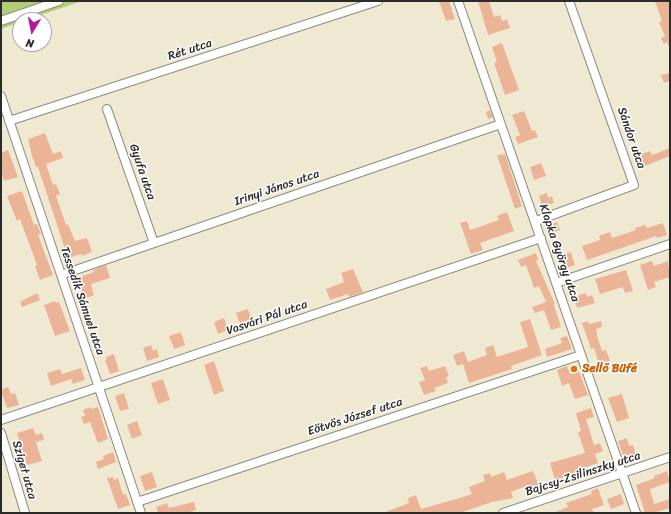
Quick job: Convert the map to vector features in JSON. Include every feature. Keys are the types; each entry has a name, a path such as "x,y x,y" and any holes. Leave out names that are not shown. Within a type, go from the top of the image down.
{"street":[{"path":"1,21 59,1"},
{"name":"Rét utca","path":"9,121 378,1"},
{"name":"Klapka György utca","path":"458,1 536,221 636,513"},
{"name":"Sándor utca","path":"536,221 634,185 569,1"},
{"name":"Tessedik Sámuel utca","path":"1,96 141,513"},
{"name":"Gyufa utca","path":"107,109 154,243"},
{"name":"Irinyi János utca","path":"61,275 501,124"},
{"name":"Vasvári Pál utca","path":"1,420 541,238"},
{"path":"556,283 670,244"},
{"name":"Eötvös József utca","path":"137,502 581,355"},
{"name":"Sziget utca","path":"1,433 25,513"},
{"name":"Bajcsy-Zsilinszky utca","path":"503,513 670,457"}],"green space":[{"path":"1,1 82,1 50,12 12,12 12,25 1,29"}],"building":[{"path":"439,1 449,1 455,19 446,21"},
{"path":"478,1 489,1 494,17 500,15 502,21 507,19 510,28 488,35"},
{"path":"655,1 670,1 670,49 667,42 664,44 661,38 665,36 659,22 662,21"},
{"path":"502,43 519,90 505,95 494,63 497,62 492,47"},
{"path":"670,73 670,81 664,83 661,75"},
{"path":"490,110 493,117 488,119 486,112"},
{"path":"524,111 532,131 535,130 538,137 518,144 515,137 520,135 512,115"},
{"path":"45,133 53,154 61,151 63,158 46,164 53,185 56,184 60,194 56,196 66,225 68,224 75,241 86,238 88,240 92,252 82,256 81,254 68,258 38,167 36,167 32,156 28,139"},
{"path":"670,148 670,156 642,167 637,156 650,151 652,155"},
{"path":"8,150 18,177 4,181 1,172 1,153"},
{"path":"505,154 522,206 515,209 497,155"},
{"path":"541,163 546,176 534,180 530,167"},
{"path":"22,191 34,225 37,224 41,234 38,235 53,275 40,280 35,266 37,265 20,219 17,221 7,196"},
{"path":"547,193 548,198 552,196 554,203 542,207 539,196"},
{"path":"507,212 514,231 480,243 483,250 471,254 460,223 467,221 470,230 499,220 497,216"},
{"path":"557,222 560,230 552,233 549,225"},
{"path":"663,223 667,235 657,238 656,236 587,260 582,246 600,240 599,236 610,232 612,238 636,230 635,228 645,225 647,228"},
{"path":"571,252 575,265 563,269 559,256"},
{"path":"536,253 538,260 536,261 555,304 554,305 561,327 551,330 544,310 535,313 532,307 546,302 539,286 534,288 526,265 521,267 518,260"},
{"path":"652,261 654,266 668,261 670,277 654,282 656,287 648,290 640,265"},
{"path":"106,265 110,278 91,284 94,295 84,299 77,278 94,272 93,270"},
{"path":"353,269 363,292 349,297 348,294 330,300 326,289 344,282 341,273"},
{"path":"626,270 633,291 625,293 623,287 600,294 595,279"},
{"path":"586,293 587,297 592,295 595,303 577,308 574,297"},
{"path":"35,294 38,294 40,300 22,307 20,302"},
{"path":"55,301 56,303 59,302 70,331 55,336 44,305"},
{"path":"248,309 253,324 242,328 236,313"},
{"path":"224,318 228,330 218,334 214,322"},
{"path":"530,319 542,355 511,366 512,369 469,383 463,364 457,366 453,355 464,351 468,362 487,355 485,348 493,345 497,357 528,347 520,322"},
{"path":"588,321 589,324 601,321 602,327 596,329 598,339 602,351 606,350 610,361 599,364 594,348 591,349 582,323"},
{"path":"181,332 185,345 174,349 169,336"},
{"path":"567,336 572,349 547,357 545,349 562,343 560,338"},
{"path":"151,345 153,351 157,349 159,357 147,361 143,348"},
{"path":"114,354 119,371 110,374 105,360 107,359 106,357"},
{"path":"214,361 224,391 214,395 204,365"},
{"path":"427,366 429,371 445,366 449,376 446,377 448,383 434,388 436,391 424,395 419,382 425,380 420,368"},
{"path":"567,366 570,374 579,371 588,395 575,399 569,383 562,386 557,370"},
{"path":"81,368 85,380 73,384 71,379 51,386 47,373 60,369 62,374"},
{"path":"163,379 170,400 158,404 151,383"},
{"path":"8,387 11,394 15,393 19,405 7,408 1,390"},
{"path":"124,393 129,409 120,411 115,396"},
{"path":"622,394 629,418 617,422 608,398"},
{"path":"91,407 92,409 98,407 108,439 98,443 90,422 84,424 81,417 85,416 83,410"},
{"path":"591,408 594,417 586,419 594,445 600,443 603,451 595,454 598,463 580,469 581,473 555,480 550,463 585,453 578,432 581,431 576,413"},
{"path":"137,421 142,435 132,439 127,425"},
{"path":"33,428 36,435 42,433 44,440 36,442 42,461 27,465 17,433"},
{"path":"627,438 629,446 633,445 636,455 624,459 618,441"},
{"path":"113,452 116,462 98,469 96,462 104,459 103,456"},
{"path":"533,471 539,486 531,489 529,485 511,492 513,498 492,502 460,513 383,513 409,503 408,498 416,495 421,509 472,494 469,487 485,481 483,475 490,473 491,477 504,472 507,480"},
{"path":"667,471 670,482 650,489 654,504 670,499 670,508 653,513 645,513 636,485 655,478 654,476"},
{"path":"152,472 157,487 145,491 140,476"},
{"path":"113,477 114,480 118,478 123,495 126,494 130,505 118,509 107,478"},
{"path":"598,488 604,505 592,509 594,513 553,513 568,507 566,503 592,494 591,491"},
{"path":"621,494 624,504 611,509 607,499"},
{"path":"194,502 196,510 187,513 158,513 156,507 167,503 169,508"}],"place":[{"name":"Sellő Büfé","path":"574,369"}]}
